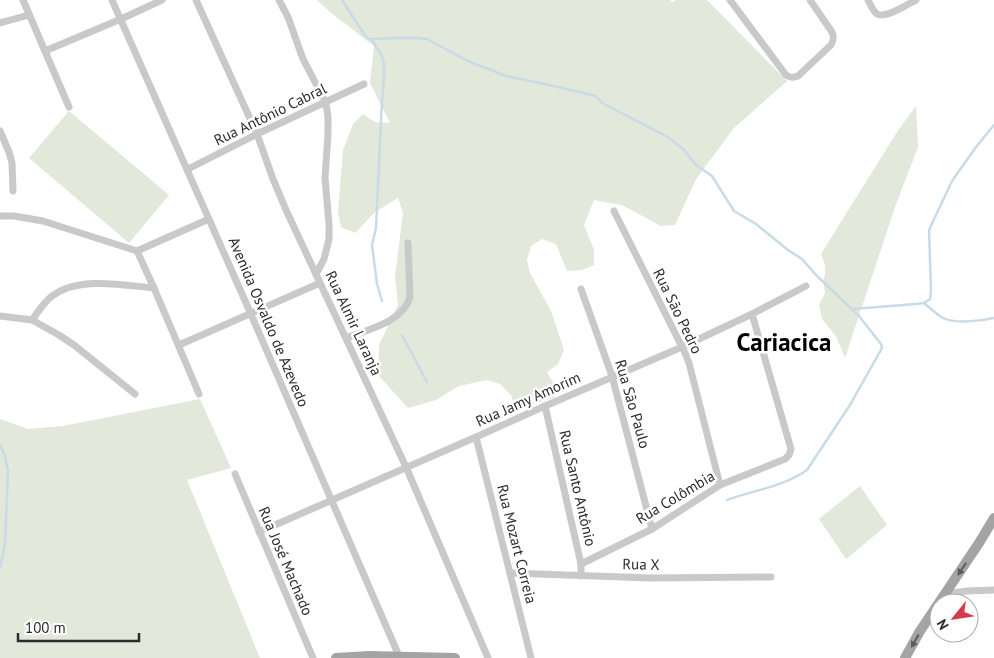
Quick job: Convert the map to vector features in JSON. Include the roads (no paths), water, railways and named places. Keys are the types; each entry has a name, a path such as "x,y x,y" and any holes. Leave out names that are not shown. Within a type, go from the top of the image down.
{"main road":[{"path":"945,593 993,519"},
{"path":"905,658 929,617"},
{"path":"336,658 351,656 455,658"}],"street":[{"path":"23,0 69,107"},
{"name":"Avenida Osvaldo de Azevedo","path":"112,0 188,169 399,656"},
{"path":"46,51 162,0"},
{"name":"Rua Almir Laranja","path":"196,0 257,134 280,194 406,467 488,658"},
{"path":"279,0 288,17 303,59 326,103 328,124 325,178 329,239 324,259 316,274"},
{"path":"730,0 786,75 794,78 833,42 832,32 810,0"},
{"path":"868,0 876,13 882,15 896,11 916,0"},
{"path":"0,23 29,15"},
{"name":"Rua Antônio Cabral","path":"188,169 257,134 364,84"},
{"path":"0,131 12,163 14,191"},
{"name":"Rua São Pedro","path":"614,211 689,362 720,484"},
{"path":"0,216 14,216 43,221 137,251 209,219"},
{"path":"346,338 391,320 404,310 410,296 408,243"},
{"path":"137,251 199,394"},
{"path":"179,345 320,282"},
{"path":"32,320 42,305 51,297 71,286 107,284 154,288"},
{"name":"Rua Jamy Amorim","path":"260,532 612,376 682,347 806,286"},
{"name":"Rua São Paulo","path":"581,289 612,376 652,529"},
{"name":"Rua Colômbia","path":"581,564 652,529 720,484 789,456 791,449 752,314"},
{"path":"0,316 32,320 59,335 134,394"},
{"name":"Rua Santo Antônio","path":"545,406 581,564 581,576"},
{"name":"Rua Mozart Correia","path":"476,437 531,658"},
{"name":"Rua José Machado","path":"234,474 313,658"},
{"path":"993,519 994,532"},
{"name":"Rua X","path":"510,573 651,578 771,577"},
{"path":"952,593 994,590"}],"waterway":[{"path":"342,0 369,39 427,39 468,61 506,76 596,96 602,103 666,136 683,149 696,165 712,176 734,211 756,224 802,259 859,316 881,344 882,348 850,405 807,470 778,484 727,500"},
{"path":"372,40 382,56 384,64 376,228 372,245 377,284 382,301"},
{"path":"852,309 924,303 930,299 929,230 952,181 994,125"},
{"path":"924,303 938,315 948,320 968,321 994,318"},
{"path":"402,335 427,382"},
{"path":"0,445 5,456 8,471 5,544 0,568"}],"district":[{"name":"Cariacica","path":"784,342"}]}
